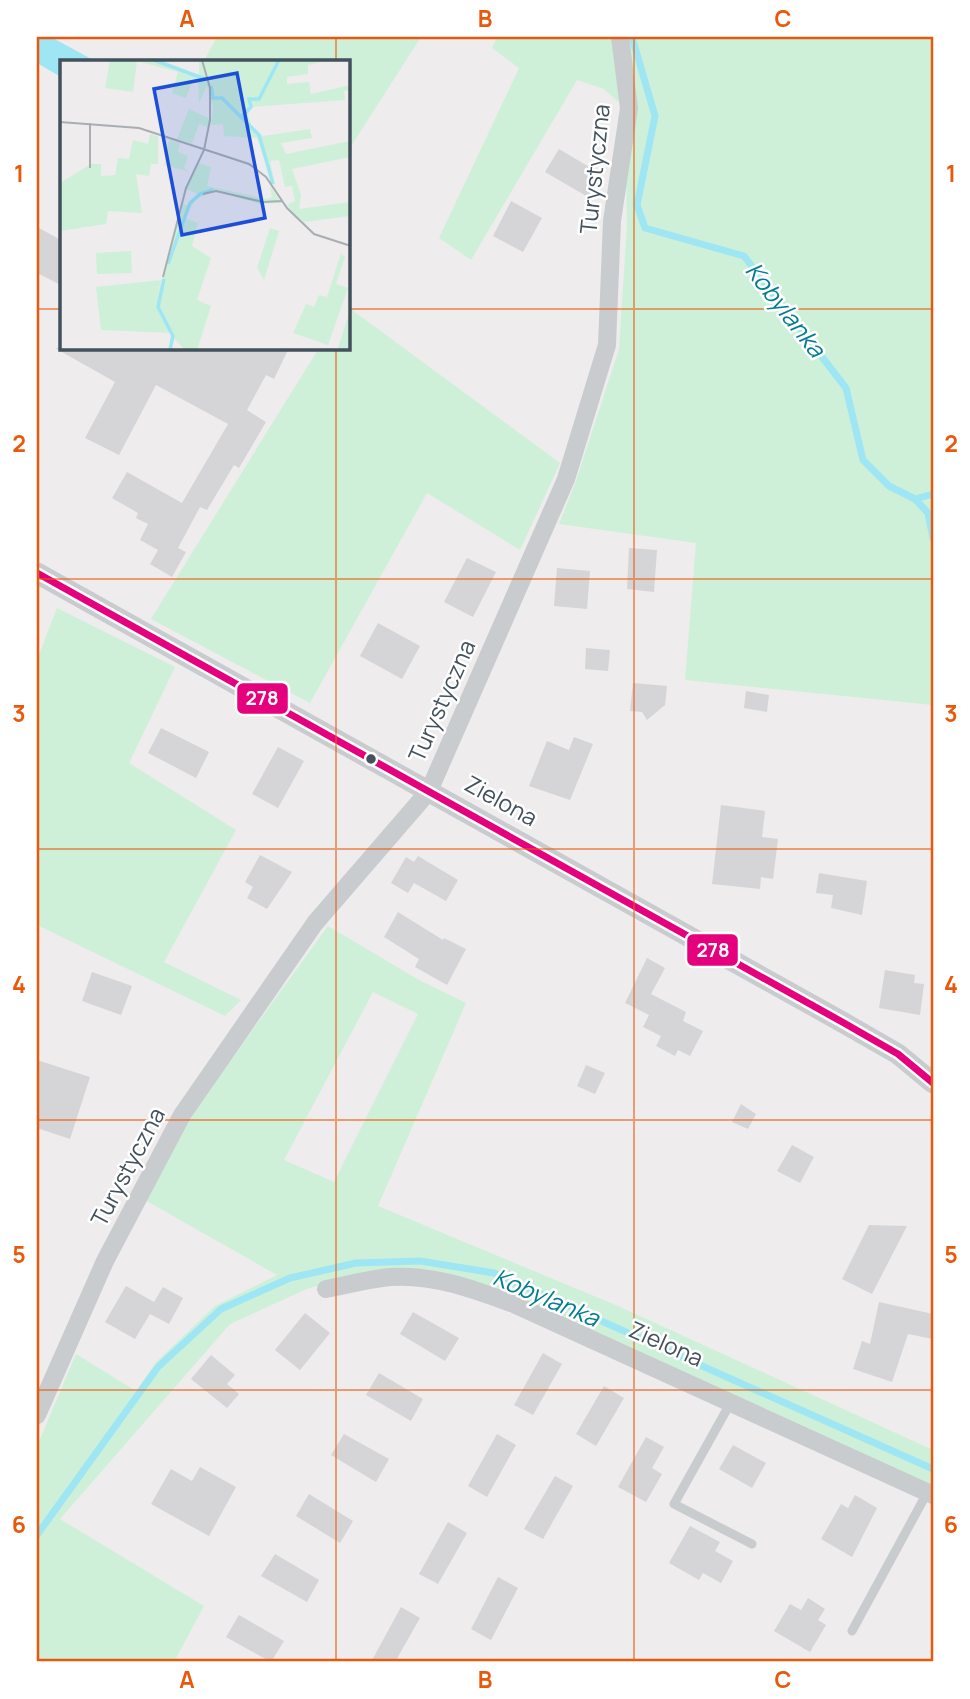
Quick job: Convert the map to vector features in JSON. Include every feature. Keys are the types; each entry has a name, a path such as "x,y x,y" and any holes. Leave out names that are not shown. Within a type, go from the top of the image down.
{"street":[{"name":"Turystyczna","path":"37,1415 105,1261 182,1115 315,923 429,791 566,479 607,345 612,221 629,108 620,37"},
{"name":"Zielona","path":"37,573 898,1054 933,1083"},
{"name":"Zielona","path":"326,1289 389,1277 428,1278 471,1288 516,1304 930,1494"}],"lane":[{"path":"731,1402 674,1504 752,1544"},
{"path":"852,1631 930,1494"}],"green space":[{"path":"217,37 421,37 350,148 350,60 205,60"},
{"path":"497,37 933,37 933,705 685,680 696,543 559,524 576,481 619,349 627,225 626,168 637,102 617,101 604,89 577,80 471,260 439,238 519,68 492,48"},
{"path":"350,308 560,463 520,550 427,493 310,703 151,619 318,350 350,350"},
{"path":"57,608 175,667 129,763 236,830 164,962 241,1000 225,1016 37,925 37,660"},
{"path":"328,926 419,980 466,1003 378,1206 618,1306 933,1450 933,1485 811,1433 645,1355 475,1281 411,1271 334,1281 307,1289 230,1324 60,1519 204,1606 174,1662 37,1662 37,1446 76,1354 136,1391 157,1361 215,1306 277,1275 143,1199 185,1123","holes":["373,992 418,1014 334,1182 284,1160"]}],"water":[{"path":"37,37 51,37 93,60 60,60 60,76 37,63"}],"building":[{"path":"559,149 601,174 588,197 545,172"},
{"path":"511,201 542,218 523,252 493,236"},
{"path":"37,227 60,239 60,284 37,273"},
{"path":"55,348 288,350 274,379 266,375 247,410 266,422 239,468 234,465 207,510 200,507 178,548 186,552 172,577 150,564 158,550 140,540 148,524 136,518 138,513 112,498 127,472 182,503 228,424 156,385 119,455 85,438 115,382"},
{"path":"629,548 657,550 654,592 627,589"},
{"path":"467,558 496,572 473,617 444,602"},
{"path":"557,568 590,571 587,609 554,606"},
{"path":"378,623 420,646 402,679 360,656"},
{"path":"586,648 610,650 608,671 585,669"},
{"path":"633,683 667,686 665,705 647,720 642,712 630,711"},
{"path":"746,691 769,695 767,712 744,708"},
{"path":"161,728 209,752 196,778 148,753"},
{"path":"574,737 593,744 570,800 529,786 547,741 569,750"},
{"path":"278,747 304,761 278,808 252,794"},
{"path":"721,805 765,811 762,837 778,839 773,879 761,877 760,889 712,884"},
{"path":"260,855 292,872 267,909 247,898 253,887 245,882"},
{"path":"418,856 458,880 446,901 414,883 408,893 391,883 406,857 414,862"},
{"path":"819,873 867,881 862,915 831,908 833,895 816,893"},
{"path":"398,912 443,940 444,938 466,949 447,985 415,967 419,959 384,937"},
{"path":"647,958 665,968 651,994 686,1012 683,1021 703,1031 690,1056 678,1050 675,1056 656,1046 661,1036 643,1027 649,1015 625,1003"},
{"path":"885,970 915,975 914,983 924,984 920,1015 879,1008"},
{"path":"92,972 132,986 121,1015 82,1001"},
{"path":"37,1060 90,1077 70,1139 37,1128"},
{"path":"586,1065 605,1073 595,1094 577,1086"},
{"path":"741,1104 756,1114 748,1129 732,1122"},
{"path":"792,1145 814,1157 800,1183 777,1171"},
{"path":"869,1225 907,1226 872,1294 842,1279"},
{"path":"126,1286 154,1302 163,1287 183,1298 169,1324 150,1314 135,1339 105,1322"},
{"path":"879,1302 933,1314 933,1339 908,1334 892,1382 853,1369 862,1341 870,1344"},
{"path":"413,1312 459,1338 445,1361 400,1334"},
{"path":"305,1313 330,1333 300,1370 275,1350"},
{"path":"543,1353 562,1364 533,1415 514,1405"},
{"path":"211,1355 235,1375 227,1384 239,1394 227,1408 191,1379"},
{"path":"379,1373 423,1399 411,1421 366,1395"},
{"path":"604,1386 624,1398 596,1446 576,1434"},
{"path":"344,1434 389,1459 376,1482 331,1455"},
{"path":"497,1434 516,1445 487,1497 468,1486"},
{"path":"646,1437 664,1447 652,1468 662,1474 646,1502 618,1487"},
{"path":"733,1445 766,1463 752,1488 719,1469"},
{"path":"200,1467 236,1487 209,1536 151,1504 171,1469 192,1481"},
{"path":"555,1476 573,1486 543,1539 524,1529"},
{"path":"309,1494 353,1521 340,1543 296,1516"},
{"path":"855,1495 877,1508 852,1557 821,1539 841,1504 848,1508"},
{"path":"448,1522 467,1533 438,1584 419,1574"},
{"path":"690,1526 720,1542 715,1551 733,1561 721,1583 703,1573 699,1580 669,1563"},
{"path":"275,1554 319,1580 307,1602 261,1576"},
{"path":"498,1577 518,1588 491,1640 471,1629"},
{"path":"808,1598 825,1609 818,1620 826,1625 810,1652 774,1631 790,1604 801,1610"},
{"path":"401,1607 420,1618 395,1662 371,1662"},
{"path":"239,1615 284,1641 271,1662 226,1637"}],"waterway":[{"name":"Kobylanka","path":"632,37 655,116 637,205 645,228 744,256 846,388 863,460 889,486 915,499 928,513 933,538"},
{"path":"915,499 933,494"},
{"name":"Kobylanka","path":"37,1535 158,1367 221,1309 290,1278 356,1263 420,1261 494,1273 933,1469"}],"transit line":[{"name":"278","path":"37,573 844,1023 898,1054 933,1083"}]}
